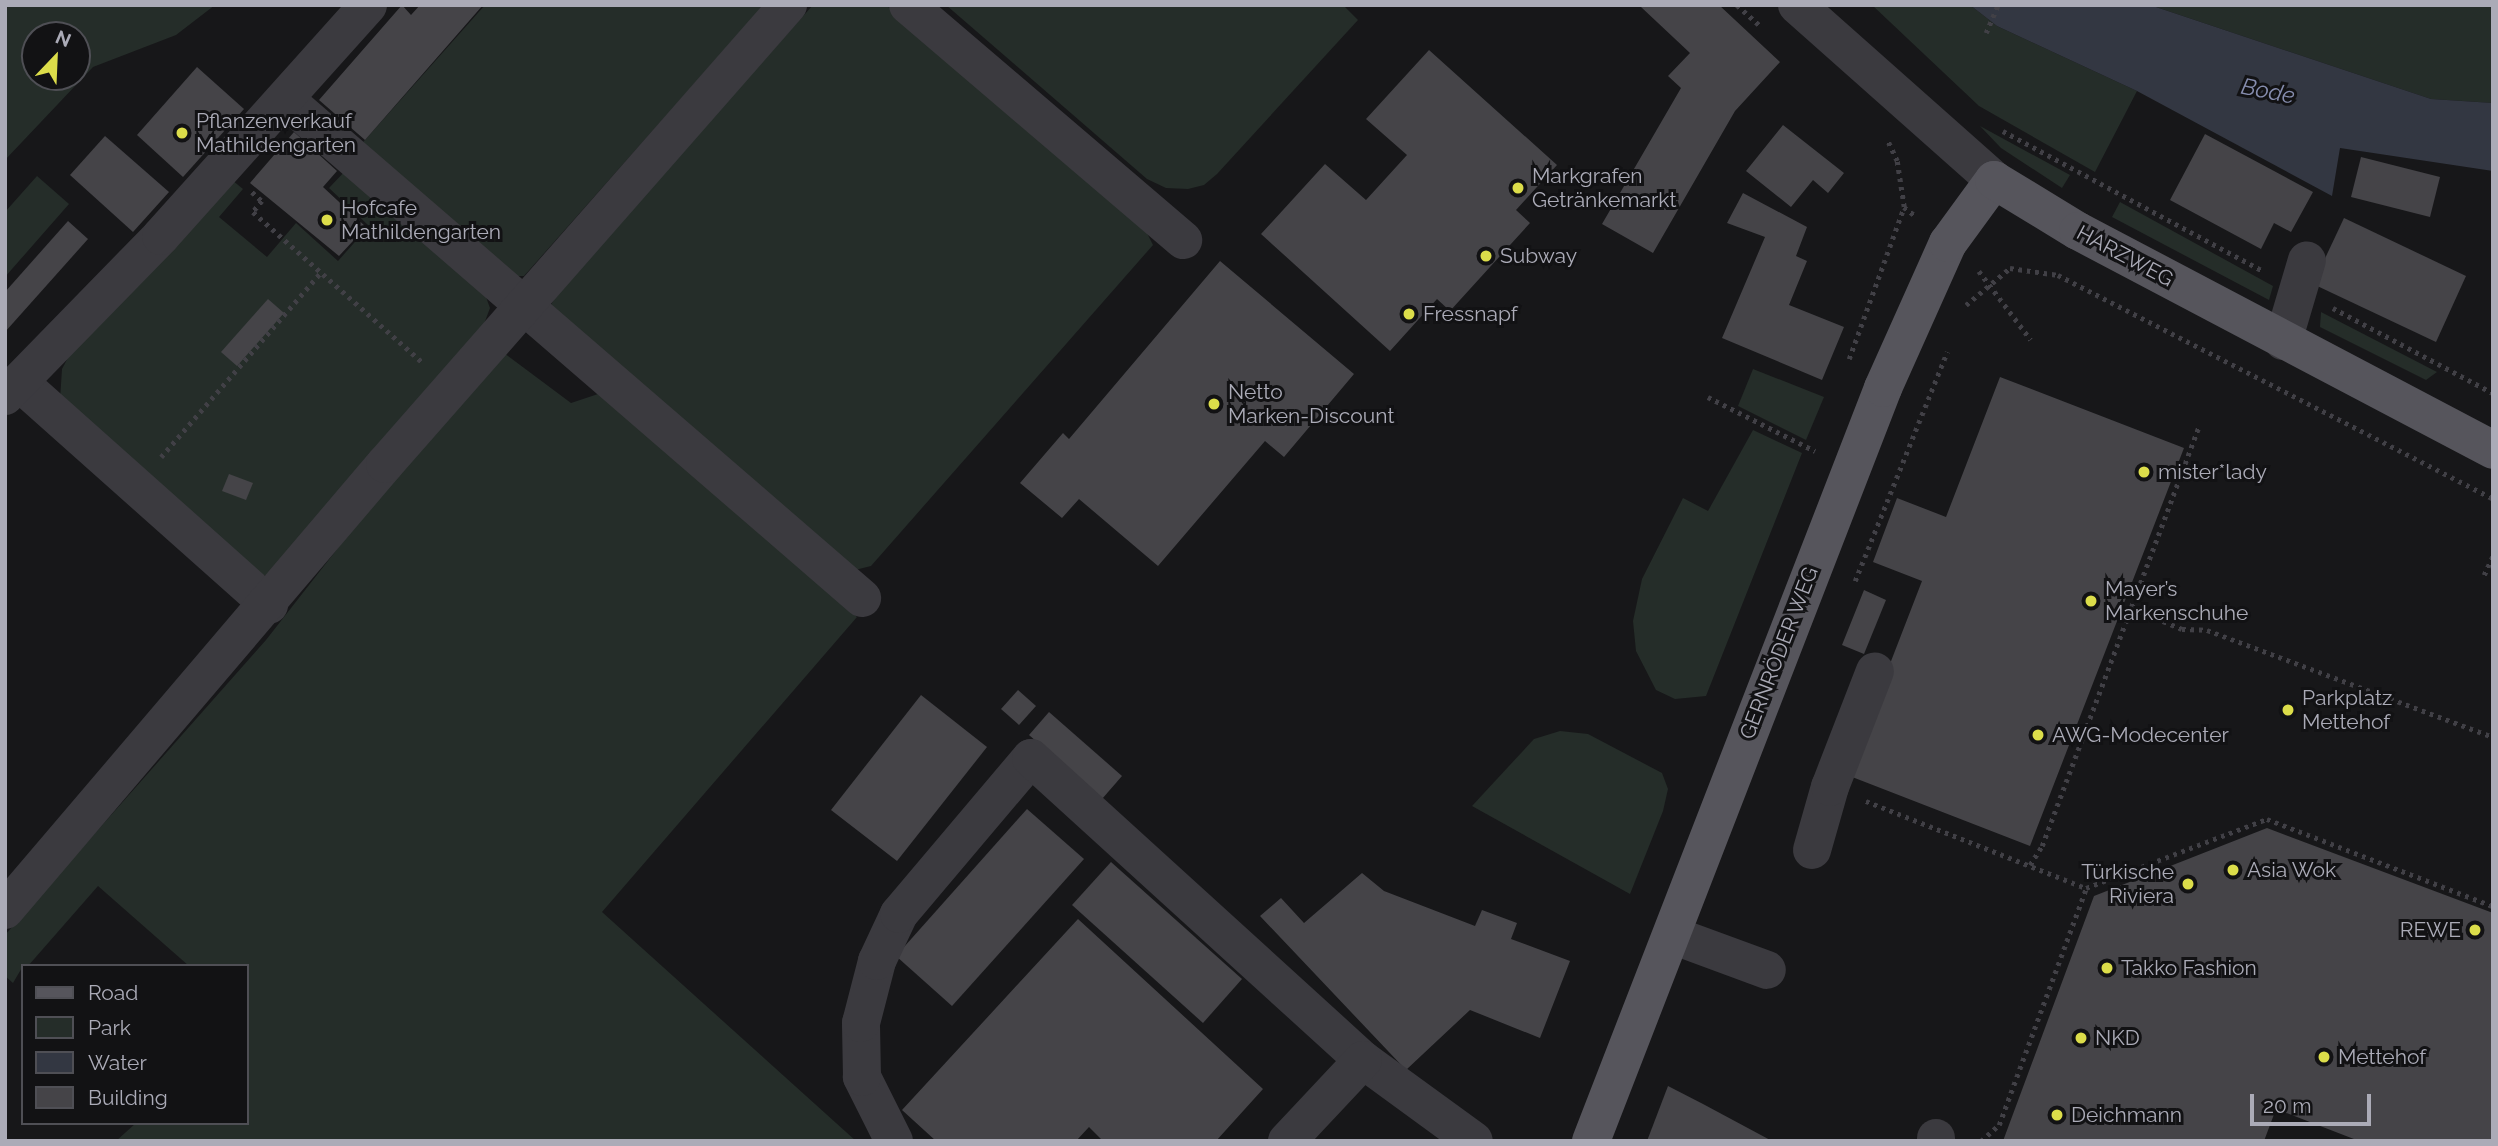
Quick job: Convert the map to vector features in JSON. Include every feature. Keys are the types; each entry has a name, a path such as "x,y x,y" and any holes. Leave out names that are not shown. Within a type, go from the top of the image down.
{"main road":[{"name":"HARZWEG","path":"1994,180 2078,231 2493,450"},
{"name":"GERNRÖDER WEG","path":"1591,1141 1932,272 1994,180"}],"street":[{"path":"269,605 135,486 12,389 223,167 368,5"},
{"path":"5,911 452,388 788,5"},
{"path":"908,5 1183,240"},
{"name":"HARZWEG","path":"1797,5 1994,180"},
{"path":"285,99 862,598"},
{"path":"2283,341 2307,260"},
{"path":"1812,850 1830,787 1875,671"},
{"path":"894,1141 862,1076 861,1023 877,961 898,914 1031,758 1363,1060 1474,1141"},
{"path":"1672,935 1767,970"},
{"path":"1287,1141 1363,1060"}],"path":[{"path":"1737,5 1769,33"},
{"path":"1986,33 1998,5"},
{"path":"1991,124 2099,185"},
{"path":"1884,134 1897,161 1904,206"},
{"path":"223,167 262,201 253,212 452,388"},
{"path":"1960,319 1965,306 1990,281 2010,268 2058,275 2493,499"},
{"path":"135,486 321,272"},
{"path":"1990,281 2031,340"},
{"path":"1852,588 1950,345"},
{"path":"1708,397 1815,451"},
{"path":"2029,865 2042,846 2199,426"},
{"path":"2484,575 2493,556"},
{"path":"2132,608 2182,629 2207,631 2493,737"},
{"path":"1830,787 2086,888 2267,819 2493,906"},
{"path":"1982,1141 1999,1125 2086,888"}],"green space":[{"path":"5,5 215,5 176,35 91,69 91,21 21,21 21,91 70,91 5,160"},
{"path":"485,5 764,5 524,276 505,276 356,150"},
{"path":"813,5 886,5 1143,225 1153,245 871,566 847,572 551,305 560,288"},
{"path":"946,5 1343,5 1358,20 1217,174 1204,185 1188,189 1166,188 1147,179"},
{"path":"1872,5 1970,5 1997,26 2137,91 2095,172 1979,106"},
{"path":"2150,5 2493,5 2493,103 2431,99"},
{"path":"1980,126 2070,175 2062,188 2001,148"},
{"path":"346,170 486,297 490,308 484,324 277,575 258,575 60,400 62,369 71,352 227,176 243,189 219,217 267,257 296,223 338,261 369,226 329,188"},
{"path":"37,176 69,204 5,277 5,212"},
{"path":"2120,202 2273,286 2269,300 2112,217"},
{"path":"2321,312 2437,372 2426,380 2320,327"},
{"path":"504,353 571,403 601,393 857,617 602,912 856,1141 116,1141 134,1125 248,1125 248,964 187,964 98,886 30,964 21,964 13,983 5,976 5,935 266,640 392,479"},
{"path":"1753,369 1824,397 1806,440 1738,406"},
{"path":"1753,430 1802,453 1706,696 1675,699 1656,690 1636,651 1633,621 1642,579 1683,498 1708,511"},
{"path":"1560,731 1588,734 1662,773 1668,789 1663,811 1630,894 1472,806 1534,739"}],"water":[{"name":"Bode","path":"1970,5 2150,5 2431,99 2493,103 2493,171 2340,148 2332,196 2137,91 1997,26"}],"building":[{"path":"402,5 411,15 420,5 483,5 365,140 319,100"},
{"path":"1719,5 1780,62 1735,111 1653,253 1602,224 1681,88 1668,76 1690,53 1641,7"},
{"path":"1429,50 1557,165 1516,210 1530,223 1450,311 1437,299 1390,351 1261,234 1325,164 1366,200 1407,155 1366,119"},
{"path":"197,67 244,109 183,177 137,135"},
{"path":"1783,125 1844,173 1828,193 1813,180 1791,207 1746,171"},
{"path":"294,132 337,171 323,187 366,227 339,256 250,183"},
{"path":"2205,134 2313,192 2291,232 2274,223 2261,249 2170,200"},
{"path":"105,136 169,192 133,232 70,175"},
{"path":"2361,157 2440,177 2430,217 2351,197"},
{"path":"1743,193 1807,227 1796,256 1807,261 1789,305 1844,327 1822,380 1722,338 1765,237 1727,223"},
{"path":"2344,218 2466,276 2436,342 2313,284"},
{"path":"68,221 88,239 5,332 5,292"},
{"name":"Netto Marken-Discount","path":"1220,261 1354,374 1284,457 1265,441 1158,566 1079,499 1062,518 1020,483 1063,433 1069,439"},
{"path":"268,299 284,313 237,366 221,352"},
{"path":"2000,377 2184,448 2030,846 1847,775 1922,581 1873,562 1897,498 1946,517"},
{"path":"229,474 253,483 246,500 222,491"},
{"path":"1864,590 1886,600 1864,654 1842,645"},
{"path":"1018,690 1036,706 1019,725 1001,709"},
{"path":"921,695 987,747 897,861 831,810"},
{"path":"1049,712 1122,776 1102,799 1029,735"},
{"path":"1027,809 1084,859 952,1006 896,956"},
{"path":"2267,828 2493,913 2493,1141 2359,1141 2276,1109 2264,1141 2003,1141 2094,896"},
{"path":"1111,862 1242,979 1203,1023 1072,905"},
{"path":"1362,873 1384,891 1475,926 1482,910 1517,923 1511,939 1570,961 1540,1038 1470,1010 1406,1070 1260,916 1281,898 1304,923"},
{"path":"1078,919 1263,1089 1216,1141 1103,1141 1089,1127 1076,1141 936,1141 902,1110"},
{"path":"1668,1086 1703,1104 1772,1141 1647,1141"}],"place":[{"name":"Pflanzenverkauf Mathildengarten","path":"182,133"},
{"name":"Markgrafen Getränkemarkt","path":"1518,188"},
{"name":"Hofcafe Mathildengarten","path":"327,220"},
{"name":"Subway","path":"1486,256"},
{"name":"Fressnapf","path":"1409,314"},
{"name":"Netto Marken-Discount","path":"1214,404"},
{"name":"mister*lady","path":"2144,472"},
{"name":"Mayer’s Markenschuhe","path":"2091,601"},
{"name":"Parkplatz Mettehof","path":"2288,710"},
{"name":"AWG-Modecenter","path":"2038,735"},
{"name":"Asia Wok","path":"2233,870"},
{"name":"Türkische Riviera","path":"2188,884"},
{"name":"REWE","path":"2475,930"},
{"name":"Takko Fashion","path":"2107,968"},
{"name":"NKD","path":"2081,1038"},
{"name":"Mettehof","path":"2324,1057"},
{"name":"Deichmann","path":"2057,1115"}]}
